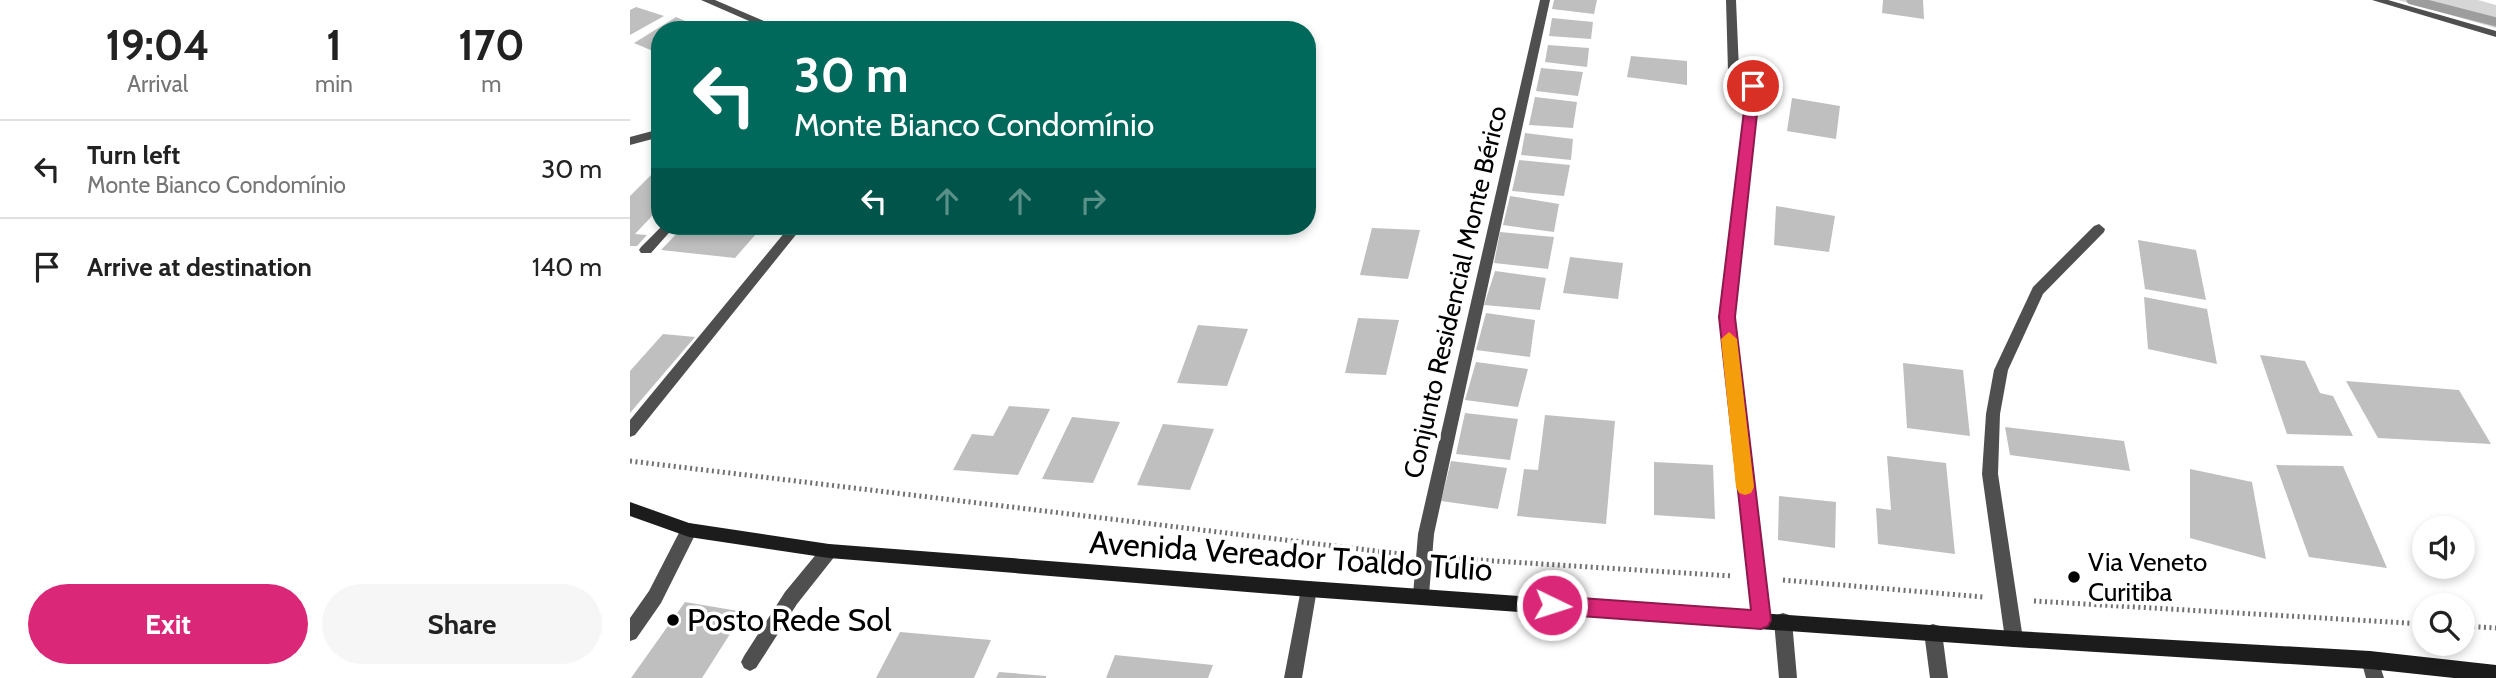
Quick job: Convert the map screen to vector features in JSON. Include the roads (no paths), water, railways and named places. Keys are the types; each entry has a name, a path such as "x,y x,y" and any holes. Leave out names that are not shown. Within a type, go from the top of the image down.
{"main road":[{"name":"Avenida Vereador Toaldo Túlio","path":"630,509 689,530 829,551 1309,589 1933,632 2372,669 2496,674"}],"street":[{"path":"706,0 758,21"},
{"name":"Conjunto Residencial Monte Bérico","path":"1421,595 1426,534 1545,0"},
{"path":"1731,0 1734,71 1753,86 1727,317 1761,620"},
{"path":"2377,0 2496,34"},
{"path":"630,141 651,135"},
{"path":"2014,639 1990,474 1993,414 2001,370 2038,292 2099,229"},
{"path":"646,250 660,235"},
{"path":"630,431 790,235"},
{"path":"630,633 655,597 689,530"},
{"path":"750,662 792,598 829,551"},
{"path":"1293,678 1309,589"},
{"path":"1783,621 1788,678"},
{"path":"1933,632 1938,678"}],"waterway":[{"path":"2411,0 2496,22"}],"place":[{"name":"Via Veneto Curitiba","path":"2074,577"},
{"name":"Posto Rede Sol","path":"673,620"}]}
